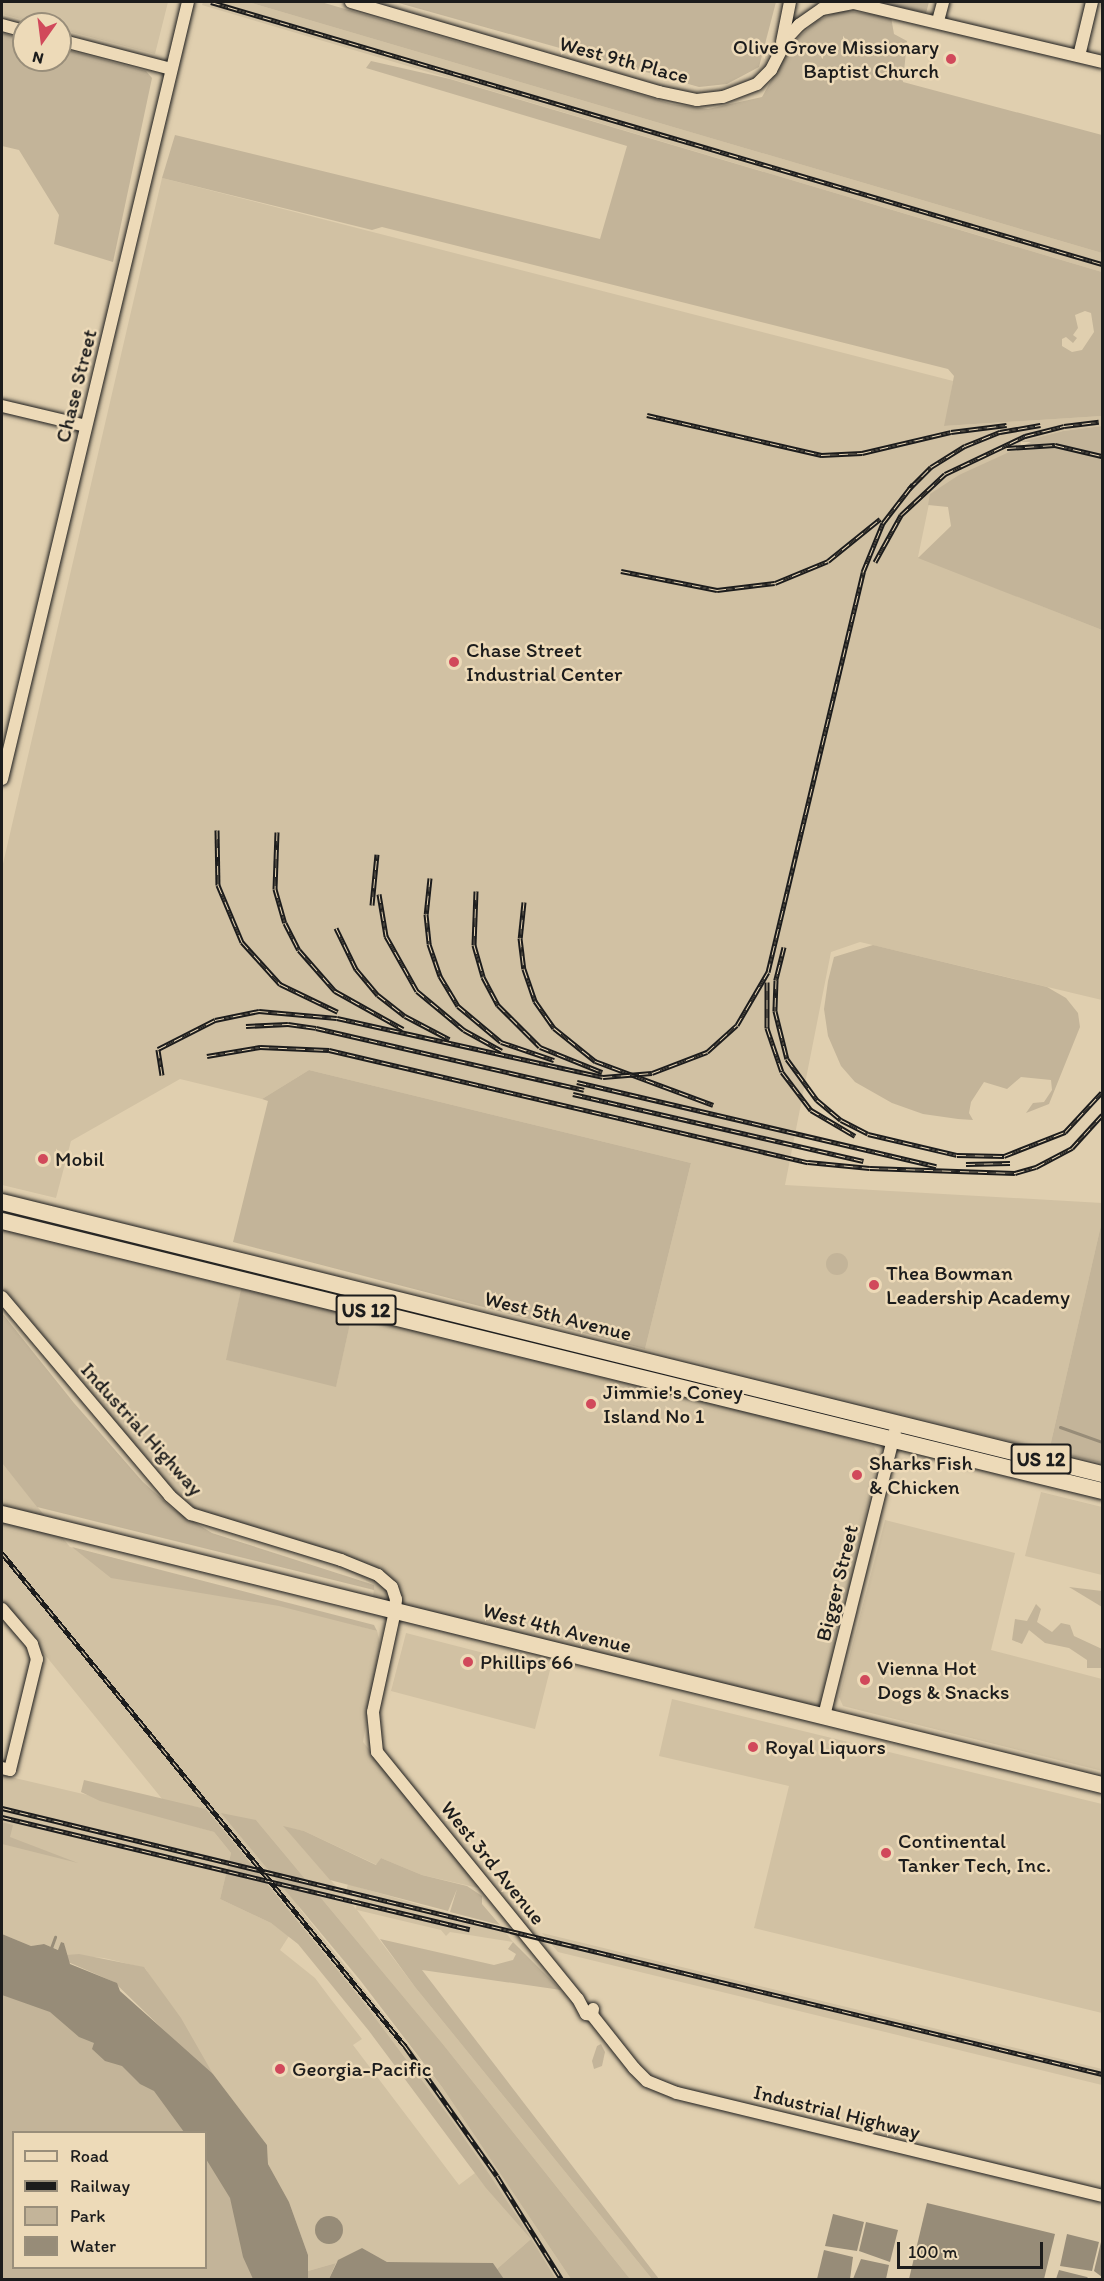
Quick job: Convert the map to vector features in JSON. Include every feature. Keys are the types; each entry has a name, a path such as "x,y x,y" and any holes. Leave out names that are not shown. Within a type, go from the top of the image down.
{"main road":[{"name":"West 5th Avenue","path":"2,1202 365,1291 732,1392"},
{"name":"West 5th Avenue","path":"2,1221 361,1309 732,1392 896,1432 1102,1474"},
{"path":"118,1249 122,1232"},
{"path":"361,1309 365,1291"},
{"name":"West 5th Avenue","path":"896,1432 1102,1491"},
{"name":"West 4th Avenue","path":"2,1514 1102,1785"}],"street":[{"name":"Chase Street","path":"2,773 188,2"},
{"name":"West 9th Place","path":"351,2 686,99 708,100 748,89 765,77 792,31 814,14 833,5 851,2"},
{"path":"780,49 790,2"},
{"path":"851,2 1102,62"},
{"path":"938,21 943,2"},
{"path":"1079,56 1092,2"},
{"path":"72,43 171,69"},
{"path":"2,406 86,426"},
{"name":"Industrial Highway","path":"2,1297 134,1454 191,1514 341,1560 383,1578 394,1591 394,1611"},
{"name":"Bigger Street","path":"824,1716 896,1432"},
{"path":"2,1609 32,1644 38,1659 6,1769"},
{"name":"West 3rd Avenue","path":"394,1611 375,1701 377,1752 578,1999"},
{"name":"Industrial Highway","path":"578,1999 582,2009 592,2015 647,2081 677,2093 1102,2196"}],"shaded area":[{"path":"2,2 168,2 155,54 72,32 72,12 12,12 12,17 2,14"},
{"path":"203,2 248,2 1102,253 1102,272 202,5"},
{"path":"162,178 953,381 945,426 1102,416 1102,426 1063,431 1021,442 1020,454 989,462 931,494 918,557 1102,630 1102,1000 860,942 831,952 785,1185 1102,1203 1102,1221 1049,1451 645,1349 691,1163 309,1070 262,1099 180,1079 71,1141 56,1198 2,1185 2,868"},
{"path":"2,1228 241,1289 227,1360 336,1386 352,1315 793,1420 874,1447 879,1456 821,1713 373,1603 374,1585 299,1543 200,1512 176,1493 2,1286"},
{"path":"2,1463 70,1547 377,1631 380,1643 363,1742 483,1889 422,1875 381,1858 377,1865 304,1831 284,1827 356,1909 357,1898 345,1895 348,1884 503,1929 513,1942 450,1932 446,1936 441,1930 357,1910 415,1987 652,2279 630,2279 442,2043 256,1820 300,1909 442,2087 571,2279 556,2279 531,2239 497,2269 493,2263 387,2262 362,2248 336,2263 308,2271 308,2255 289,2202 268,2164 267,2145 213,2074 145,1968 104,1958 67,1955 64,1943 61,1942 59,1950 43,1944 31,1946 2,1934 2,1775 96,1797 214,1832 231,1853 220,1899 271,1923 289,1936 280,1950 315,1978 362,2039 353,2045 459,2185 475,2173 529,2235 403,2055 206,1809 163,1800 2,1602"},
{"path":"1041,1492 1102,1507 1102,1575 1025,1556"},
{"path":"885,1520 1015,1553 991,1650 1102,1679 1102,1771 843,1706 839,1697"},
{"path":"406,1633 550,1670 535,1729 391,1691"},
{"path":"672,1699 1102,1804 1102,2013 754,1928 789,1786 659,1756"},
{"path":"542,1933 1102,2069 1102,2085 558,1952"}],"green space":[{"path":"248,2 321,2 672,104 708,109 762,97 793,42 817,21 841,10 891,17 894,34 907,41 903,82 1102,135 1102,253"},
{"path":"395,2 776,2 759,67 727,84 699,87"},
{"path":"874,2 929,2 926,13"},
{"path":"2,33 12,36 12,72 72,72 72,51 146,71 152,78 113,262 54,244 59,215 19,150 2,146"},
{"path":"371,61 450,79 1102,272 1102,416 944,426 954,376 948,369 382,227 372,230 162,178 175,135 600,239 627,146 366,68","holes":["1085,311 1091,313 1094,332 1082,350 1072,352 1062,346 1062,339 1066,337 1073,343 1077,338 1073,335 1078,328 1075,315"]},
{"path":"1102,426 1102,630 918,558 951,526 948,507 928,505 930,494 959,475 1031,442 1020,442 1063,431"},
{"path":"873,945 1047,987 1066,998 1078,1013 1080,1027 1049,1104 1026,1113 1033,1103 1044,1102 1052,1090 1051,1080 1021,1077 1007,1089 984,1082 971,1102 969,1113 973,1120 958,1119 923,1114 892,1103 855,1082 841,1066 828,1036 824,1009 834,957"},
{"path":"309,1070 691,1163 645,1349 233,1242 268,1101 262,1099"},
{"path":"1102,1221 1102,1463 1049,1451"},
{"path":"837,1253 845,1256 848,1264 845,1272 837,1275 829,1272 826,1264 829,1256"},
{"path":"241,1289 352,1315 336,1387 226,1360"},
{"path":"2,1313 74,1403 143,1482 173,1509 212,1533 374,1585 374,1590 37,1507 2,1463"},
{"path":"72,1547 374,1625 377,1631 279,1606 111,1578"},
{"path":"1069,1587 1102,1591 1102,1607"},
{"path":"1036,1604 1041,1609 1037,1622 1052,1632 1061,1623 1070,1625 1074,1636 1102,1649 1102,1668 1087,1668 1087,1660 1069,1648 1045,1643 1029,1630 1022,1644 1012,1640 1015,1619 1027,1621"},
{"path":"84,1780 206,1809 360,1998 448,2115 524,2227 556,2279 504,2279 497,2269 531,2239 486,2188 369,2031 298,1944 271,1923 220,1899 231,1853 214,1832 100,1801 81,1792"},
{"path":"221,1813 256,1820 442,2043 630,2279 571,2279 442,2087 360,1980"},
{"path":"2,1822 13,1825 10,1837 78,1863 2,1844"},
{"path":"283,1826 304,1831 376,1865 381,1858 422,1875 467,1886 482,1896 482,1904 500,1925 450,1912 457,1889 448,1911 330,1880"},
{"path":"380,1939 494,1965 513,1960 516,1954 508,1949 513,1942 561,1990 422,1970 659,2279 652,2279 415,1987"},
{"path":"79,1954 144,1967 181,2018 213,2074 204,2069 114,1982 68,1962 67,1955"},
{"path":"2,1981 89,2029 201,2131 12,2131 12,2269 207,2269 207,2139 264,2279 2,2279"},
{"path":"601,2044 605,2052 602,2066 594,2069 592,2061 597,2046"},
{"path":"336,2263 329,2279 308,2280 308,2271"}],"water":[{"path":"2,1934 31,1946 44,1944 58,1950 61,1942 64,1943 70,1964 117,1983 120,1991 213,2074 267,2145 268,2164 289,2202 308,2255 308,2279 253,2279 243,2257 230,2198 207,2161 207,2131 183,2131 154,2091 140,2084 122,2066 105,2061 92,2049 94,2043 79,2037 50,2012 2,1995"},
{"path":"927,2203 1055,2234 1044,2279 909,2279"},
{"path":"833,2214 864,2222 857,2251 825,2246"},
{"path":"329,2216 339,2220 343,2230 339,2240 329,2244 319,2240 315,2230 319,2220"},
{"path":"866,2222 898,2230 890,2262 859,2251"},
{"path":"1067,2234 1099,2242 1092,2271 1060,2266"},
{"path":"1102,2243 1102,2277 1094,2271"},
{"path":"362,2248 387,2262 493,2263 504,2279 329,2279 338,2260"},
{"path":"824,2250 853,2257 850,2279 817,2279"},
{"path":"861,2259 889,2265 886,2279 853,2279"},
{"path":"1059,2270 1087,2277 1089,2279 1056,2279"}],"waterway":[{"path":"1060,1427 1102,1442"},
{"path":"51,1948 55,1937"}],"railway":[{"path":"211,2 1102,264"},
{"path":"647,415 821,455 862,453 951,432 1007,425"},
{"path":"875,562 901,515 945,474 1025,436 1064,426 1099,422"},
{"path":"909,489 931,467 965,446 1000,432 1040,425"},
{"path":"1007,448 1055,445 1102,456"},
{"path":"162,1075 158,1049 215,1020 259,1011 337,1018 603,1077 652,1073 707,1052 737,1025 768,972 863,572 883,523 913,484"},
{"path":"621,571 717,590 775,583 828,561 880,519"},
{"path":"217,830 218,885 242,942 280,984 338,1012"},
{"path":"277,832 275,889 285,923 299,950 335,991 403,1029"},
{"path":"372,905 377,854"},
{"path":"430,878 426,914 429,944 440,976 458,1006 501,1042 554,1060"},
{"path":"476,891 474,945 483,977 498,1005 540,1047 602,1072"},
{"path":"379,894 386,936 417,991 464,1030 502,1051"},
{"path":"524,902 520,938 524,969 535,1001 554,1028 595,1061 713,1105"},
{"path":"336,928 356,969 378,995 405,1016 449,1039"},
{"path":"784,947 776,980 775,1011 787,1059 817,1100 841,1120 868,1134 957,1155 1004,1156 1065,1132 1102,1092"},
{"path":"767,982 767,1028 782,1072 811,1110 855,1136"},
{"path":"246,1026 288,1024 316,1028 584,1090"},
{"path":"207,1056 260,1047 329,1050 808,1162 870,1168 1015,1173 1036,1167 1072,1148 1102,1115"},
{"path":"577,1082 936,1166"},
{"path":"573,1094 863,1161"},
{"path":"966,1164 1010,1163"},
{"path":"2,1553 405,2046 497,2176 562,2280"},
{"path":"2,1808 1102,2074"},
{"path":"2,1817 470,1929"}],"place":[{"name":"Olive Grove Missionary Baptist Church","path":"951,59"},
{"name":"Chase Street Industrial Center","path":"454,662"},
{"name":"Mobil","path":"43,1159"},
{"name":"Thea Bowman Leadership Academy","path":"874,1285"},
{"name":"Jimmie's Coney Island No 1","path":"591,1404"},
{"name":"Sharks Fish & Chicken","path":"857,1475"},
{"name":"Phillips 66","path":"468,1662"},
{"name":"Vienna Hot Dogs & Snacks","path":"865,1680"},
{"name":"Royal Liquors","path":"753,1747"},
{"name":"Continental Tanker Tech, Inc.","path":"886,1853"},
{"name":"Georgia-Pacific","path":"280,2069"}]}
